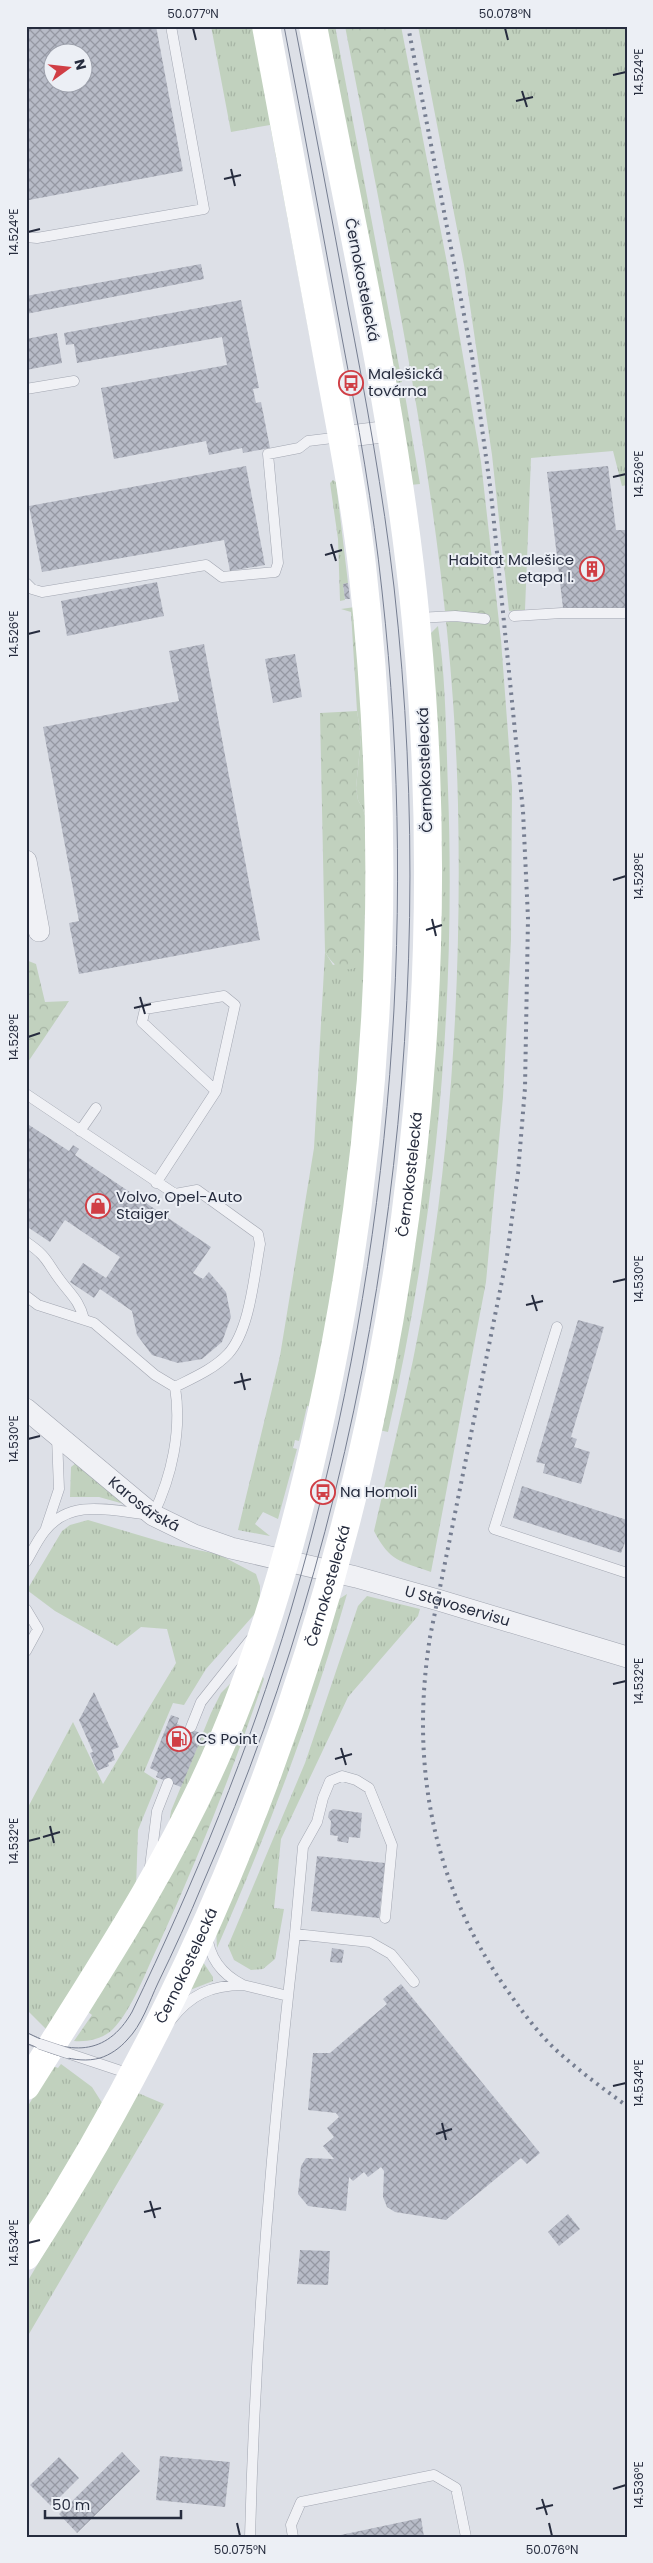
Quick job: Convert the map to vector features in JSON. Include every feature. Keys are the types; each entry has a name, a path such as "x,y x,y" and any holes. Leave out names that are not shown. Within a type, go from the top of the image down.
{"main road":[{"path":"26,2086 147,1894 190,1812 222,1741 269,1617 317,1435 344,1296 367,1132 377,1000 380,854 377,738 361,560 342,436 266,26"},
{"name":"Černokostelecká","path":"26,2256 78,2173 135,2069 208,1915 240,1841 275,1749 307,1656 344,1532 369,1423 392,1304 407,1206 419,1090 427,963 428,839 425,741 416,618 390,431 314,26"}],"street":[{"path":"342,436 390,431"},
{"path":"26,861 39,931"},
{"name":"Karosářská","path":"26,1409 153,1515 194,1535 285,1561"},
{"name":"U Stavoservisu","path":"285,1561 332,1571 438,1600 627,1657"}],"lane":[{"path":"26,237 37,238 204,209 171,26"},
{"path":"26,389 74,381"},
{"path":"26,584 32,589 42,592 206,565 222,577 275,572 278,563 268,454 300,448 308,441 342,436"},
{"path":"514,616 562,613 627,613"},
{"path":"416,618 455,616 485,619"},
{"path":"156,1183 216,1091 235,1005 224,996 145,1009 142,1022 216,1091"},
{"path":"26,1094 156,1183 175,1194 197,1190 258,1234 260,1244 242,1332 228,1354 202,1374 175,1387"},
{"path":"80,1131 96,1108"},
{"path":"26,1242 44,1254 60,1280 80,1302 84,1319"},
{"path":"26,1296 38,1305 84,1319 104,1329 155,1375 175,1387"},
{"path":"557,1327 494,1529 627,1572"},
{"path":"45,1531 68,1511 81,1508 153,1515 166,1490 171,1471 178,1408 175,1387"},
{"path":"26,1562 45,1531 60,1489 56,1434"},
{"path":"26,1609 38,1629 26,1650"},
{"path":"191,1727 201,1702 269,1617"},
{"path":"250,2537 253,2412 288,1996 296,1934 303,1848 317,1822 323,1798 330,1781 342,1776 356,1780 368,1788 392,1846 385,1918"},
{"path":"147,1894 157,1811 168,1783"},
{"path":"208,1915 207,1937 216,1963 225,1975 243,1985 288,1996"},
{"path":"296,1934 370,1942 391,1954 414,1982"},
{"path":"26,2038 67,2053 135,2069 189,2000 218,1988 243,1985"},
{"path":"293,2537 291,2526 301,2502 434,2474 456,2488 466,2537"}],"green space":[{"path":"211,26 254,26 319,386 270,125 231,132"},
{"path":"325,26 335,26 402,382 393,384"},
{"path":"345,26 401,26 448,268 481,462 501,640 512,787 511,940 503,1097 486,1282 431,1572 391,1555 374,1531 413,1360 426,1292 445,1154 451,1084 458,944 458,805 453,707 445,608 418,413"},
{"path":"418,26 627,26 627,485 622,486 613,451 531,458 525,610 509,611 492,455 464,265"},
{"path":"405,395 420,484 410,485 396,397"},
{"path":"333,480 336,482 348,583 343,584 345,600 340,601 338,539 330,483"},
{"path":"355,607 369,828 358,800 356,788 361,737 357,711 351,612 341,609"},
{"path":"438,626 443,666 450,870 445,1032 439,1112 419,1273 405,1353 388,1432 379,1430 394,1358 430,634"},
{"path":"357,711 361,737 356,788 358,800 369,828 369,883 364,922 364,963 358,967 347,969 333,963 325,952 320,713"},
{"path":"369,883 369,929 348,1199 312,1407 307,1406 299,1441 295,1440 293,1448 297,1449 278,1519 263,1512 255,1524 270,1536 238,1530 280,1356 314,1148 325,952 333,965 365,953 364,922"},
{"path":"26,960 36,964 45,1002 69,1001 28,1062"},
{"path":"76,1463 124,1504 99,1497 70,1497 71,1467"},
{"path":"88,1520 172,1545 218,1554 256,1574 260,1586 260,1608 206,1669 184,1705 173,1703 144,1772 158,1781 138,1830 136,1888 47,2030 26,2009 26,1811 73,1722 103,1784 176,1663 167,1629 141,1627 117,1646 55,1611 27,1590 62,1531 70,1525"},
{"path":"347,1594 319,1684 288,1773 254,1861 217,1948 216,1928 336,1601"},
{"path":"367,1596 420,1609 418,1616 348,1697 281,1839 274,1908 284,1909 275,1959 263,1969 251,1970 234,1960 228,1946 305,1763 358,1606"},
{"path":"262,1675 264,1679 214,1814 173,1913 132,2001 120,2021 105,2035 85,2041 74,2041 92,2015 87,2011"},
{"path":"237,1677 168,1831 171,1811 211,1713 221,1693"},
{"path":"203,1962 213,1977 213,1981 190,1990 189,1988"},
{"path":"61,2064 92,2087 104,2106 26,2238 26,2109 53,2066 58,2068"},
{"path":"138,2093 164,2104 26,2339 26,2284"}],"building":[{"path":"26,26 156,26 183,171 29,200 26,184"},
{"path":"201,264 204,279 26,314 26,296"},
{"path":"241,300 259,388 253,389 256,403 261,402 270,448 243,453 242,448 209,455 206,441 114,459 101,388 227,365 222,337 77,363 74,344 66,345 64,333"},
{"path":"57,333 62,363 26,370 26,339"},
{"path":"246,466 265,565 230,571 224,540 42,572 29,506"},
{"name":"Habitat Malešice etapa I.","path":"608,466 616,530 627,530 627,609 563,608 547,472"},
{"path":"157,582 164,616 67,636 61,601"},
{"path":"348,583 350,599 345,599 343,584"},
{"path":"204,644 260,940 79,974 69,923 79,921 43,727 179,701 169,651"},
{"path":"295,654 302,697 273,703 265,659"},
{"path":"26,1123 69,1151 73,1145 79,1149 75,1155 211,1247 193,1273 203,1279 209,1272 226,1292 231,1317 222,1342 202,1359 178,1363 152,1355 137,1335 132,1311 100,1289 94,1298 70,1282 83,1263 106,1278 120,1257 65,1220 50,1242 26,1226"},
{"path":"578,1320 604,1327 571,1437 577,1439 574,1447 590,1452 581,1484 543,1473 545,1464 536,1462"},
{"path":"522,1486 627,1520 627,1537 621,1553 513,1518"},
{"path":"94,1692 119,1747 112,1750 115,1760 108,1763 109,1766 97,1771 90,1753 93,1752 79,1720"},
{"path":"171,1715 179,1718 177,1724 203,1734 181,1787 156,1777 158,1772 150,1768"},
{"path":"333,1809 362,1813 360,1838 349,1837 348,1843 337,1841 338,1836 330,1835 331,1821 328,1817 329,1812"},
{"path":"317,1856 385,1863 379,1918 311,1911"},
{"path":"332,1948 344,1950 342,1963 330,1962"},
{"path":"401,1984 540,2153 527,2164 521,2158 446,2220 395,2212 387,2207 383,2197 384,2171 381,2167 368,2177 364,2172 353,2181 349,2177 346,2211 308,2206 298,2194 301,2166 306,2158 334,2159 323,2146 334,2137 327,2128 339,2117 336,2113 308,2110 313,2053 330,2053 387,2004 383,1999"},
{"path":"568,2214 580,2229 559,2246 548,2232"},
{"path":"300,2250 330,2251 328,2285 297,2284"},
{"path":"122,2452 140,2471 77,2533 59,2514"},
{"path":"160,2456 230,2462 225,2507 156,2500"},
{"path":"59,2457 79,2478 51,2506 30,2485"},
{"path":"421,2518 424,2537 336,2537 336,2536"}],"tram line":[{"path":"26,2032 42,2040 72,2048 85,2048 111,2037 122,2027 132,2012 177,1914 219,1816 257,1715 290,1613 324,1488 351,1362 372,1235 387,1106 395,978 397,849 393,720 382,591 370,496 284,26"},
{"path":"26,2043 71,2059 81,2060 100,2058 115,2051 132,2034 141,2020 181,1933 203,1883 264,1729 314,1572 354,1411 383,1248 402,1083 410,917 407,752 390,552 361,376 295,26"}],"railway":[{"path":"408,26 472,356 491,493 523,811 528,918 525,1088 518,1173 507,1256 430,1637 424,1684 423,1731 426,1777 433,1821 444,1865 461,1908 481,1950 507,1990 548,2042 581,2072 627,2106"}],"place":[{"name":"Malešická továrna","path":"351,383"},
{"name":"Habitat Malešice etapa I.","path":"592,569"},
{"name":"Volvo, Opel-Auto Staiger","path":"98,1206"},
{"name":"Na Homoli","path":"323,1492"},
{"name":"CS Point","path":"179,1739"}]}
